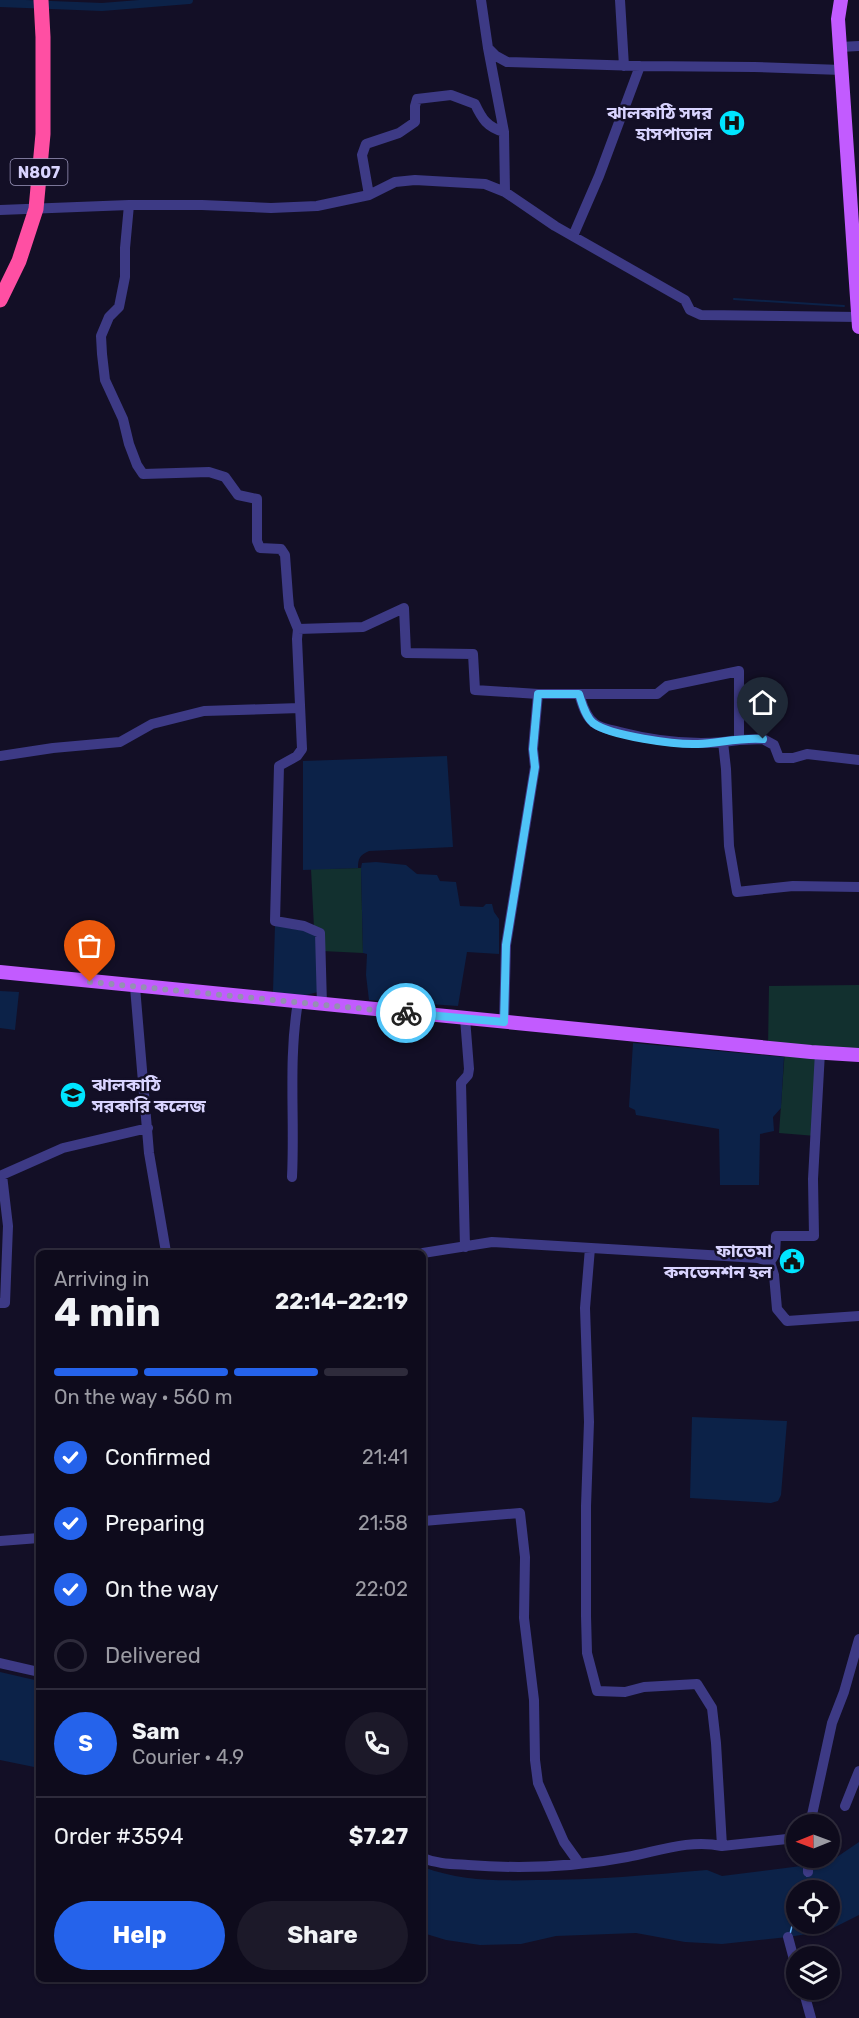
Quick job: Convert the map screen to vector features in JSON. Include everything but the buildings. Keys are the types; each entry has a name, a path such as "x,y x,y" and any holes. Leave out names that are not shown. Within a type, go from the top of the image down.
{"highway":[{"name":"N807","path":"0,300 19,261 36,209 43,134 41,0"}],"main road":[{"path":"841,0 838,19 859,320"},
{"path":"0,972 135,987 859,1055"}],"street":[{"path":"481,0 504,132 504,192"},
{"path":"620,0 624,66"},
{"path":"840,46 859,46"},
{"path":"488,48 507,62 842,70"},
{"path":"573,236 599,176 640,66"},
{"path":"369,195 363,155 366,144 399,133 415,122 417,99 451,95 475,104 483,120 493,129 504,132"},
{"path":"0,210 129,205 271,208 317,206 369,195 395,182 415,180 485,184 504,192 573,236 685,300 690,310 701,315 859,320"},
{"path":"129,205 125,277 119,306 109,317 101,336 105,380 123,419 137,465 143,474 209,472 225,477 238,495 257,499 257,541 260,548 281,549 285,555 289,607 298,629 302,749 297,756 279,766 275,921 304,926 320,933 322,1005"},
{"path":"298,629 363,627 404,608 406,653 472,654 474,690 538,694 657,694 667,686 739,671 739,740"},
{"path":"504,1022 506,945 535,767 533,749 538,694"},
{"path":"579,694 584,709 593,723 609,730 669,743 695,744 763,739 774,745 779,758 793,758 807,754 859,760"},
{"path":"0,756 53,748 120,742 152,724 204,711 300,708"},
{"path":"723,742 729,846 737,892 793,886 859,887"},
{"path":"135,987 149,1153 166,1250"},
{"path":"292,1177 294,1133 291,1083 298,1002"},
{"path":"465,1018 469,1069 468,1075 461,1083 465,1247"},
{"path":"820,1052 813,1179 814,1236 776,1236 775,1254 770,1262 774,1275 777,1309 787,1321 859,1316"},
{"path":"0,1303 5,1303 8,1243 2,1174 63,1148 147,1128"},
{"path":"426,1253 492,1242 758,1258 770,1262"},
{"path":"590,1248 585,1308 589,1422 586,1527 587,1653 597,1691 625,1692 644,1687 697,1684 712,1708 722,1846"},
{"path":"426,1521 520,1513 525,1557 524,1618 534,1700 535,1760 538,1783 564,1842 579,1863"},
{"path":"0,1540 36,1538"},
{"path":"812,1814 832,1722 859,1639"},
{"path":"0,1662 36,1671"},
{"path":"845,1806 859,1771"},
{"path":"426,1859 442,1863 503,1868 541,1867 627,1857 665,1847 710,1843 722,1846 786,1839"},
{"path":"788,1937 790,1946"},
{"path":"806,2000 811,2018"}],"green space":[{"path":"361,868 363,953 322,951 314,928 311,869"},
{"path":"859,985 859,1055 820,1052 816,1136 779,1133 785,1049 768,1048 769,986"}],"water":[{"path":"447,756 453,847 369,851 360,857 358,868 303,870 303,761"},
{"path":"362,863 406,865 417,874 437,875 440,881 456,882 460,906 483,907 486,904 492,904 499,919 499,954 467,952 458,1006 369,1000 366,975 367,954 363,953 361,868"},
{"path":"275,925 314,933 317,939 318,992 302,996 273,992"},
{"path":"0,991 19,992 15,1030 0,1028"},
{"path":"633,1043 784,1057 781,1108 773,1117 774,1131 760,1134 759,1185 720,1185 719,1129 636,1115 635,1110 629,1107"},
{"path":"692,1417 787,1421 781,1495 778,1501 771,1503 690,1498"},
{"path":"0,1672 36,1680 36,1767 0,1760"},
{"path":"859,1842 859,1915 840,1924 840,1880 786,1880 786,1934 808,1934 722,1944 685,1942 636,1933 556,1936 521,1944 480,1945 446,1940 426,1934 426,1868 451,1875 508,1880 622,1877 707,1870 722,1876 786,1868 840,1868 840,1855"}],"waterway":[{"path":"0,3 102,7 189,0"},
{"path":"734,299 844,306"}],"ferry route":[{"path":"806,1880 807,1876"}],"way so far":[{"path":"90,982 406,1013"}],"place":[{"name":"ঝালকাঠি সদর হাসপাতাল","path":"732,123"},
{"name":"ঝালকাঠি সরকারি কলেজ","path":"73,1095"},
{"name":"ফাতেমা কনভেনশন হল","path":"792,1261"}],"route":[{"path":"406,1013 504,1022 506,945 535,767 533,749 538,694 579,694 584,709 593,723 633,736 669,743 695,744 763,739"}]}
